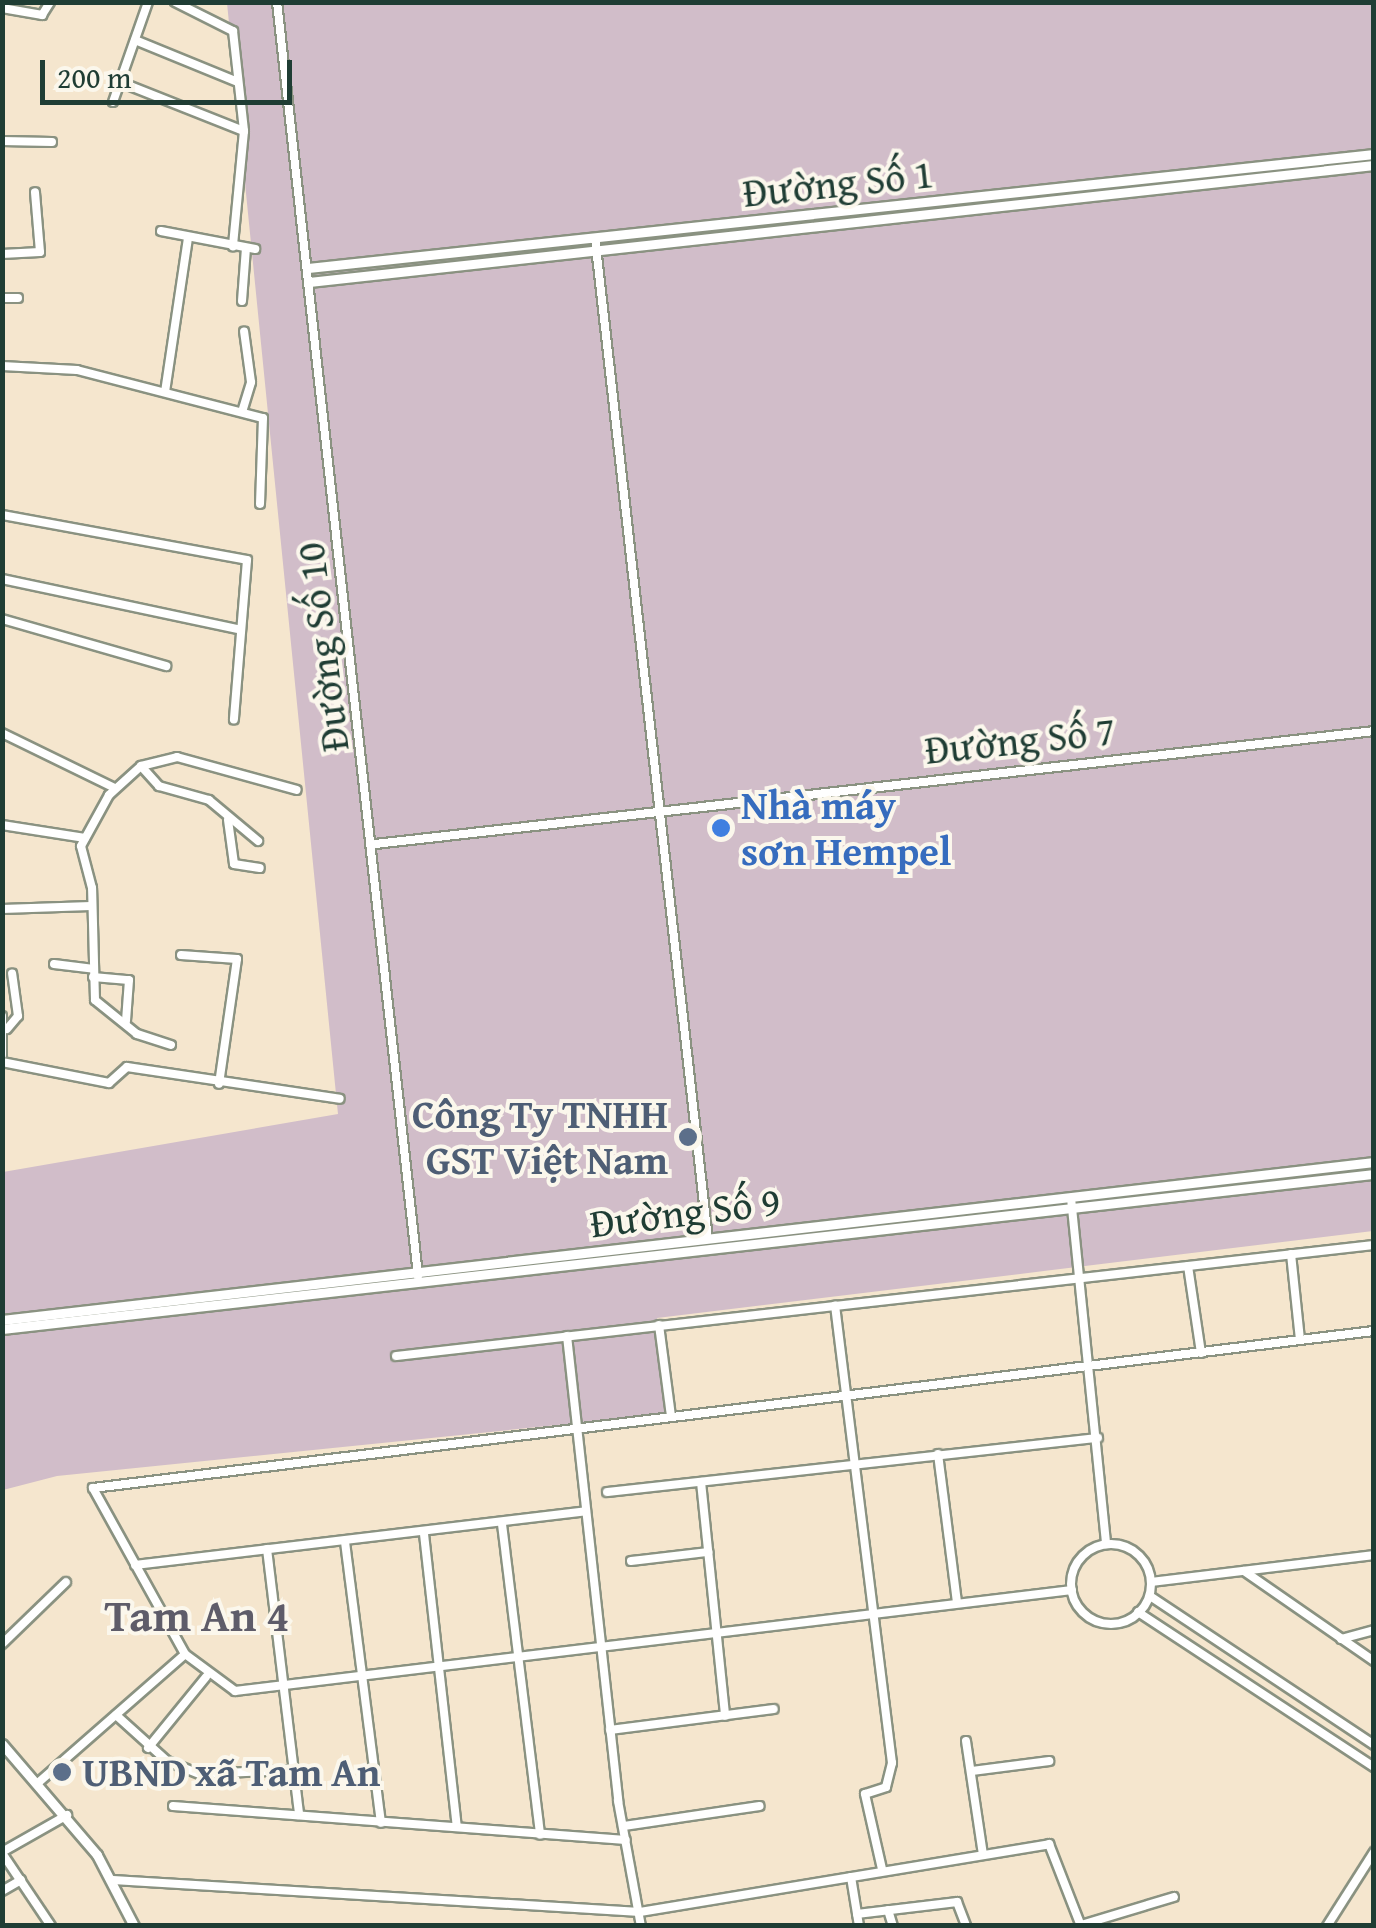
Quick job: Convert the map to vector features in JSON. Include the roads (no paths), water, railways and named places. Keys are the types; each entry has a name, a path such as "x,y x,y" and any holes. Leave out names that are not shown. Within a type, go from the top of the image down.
{"street":[{"path":"2,8 42,15 50,2"},
{"path":"113,102 148,2"},
{"path":"174,2 232,28 244,131 233,246"},
{"name":"Đường Số 10","path":"278,2 375,844 420,1286"},
{"path":"134,40 238,82"},
{"path":"120,82 244,131"},
{"path":"2,141 52,142"},
{"name":"Đường Số 1","path":"308,268 1374,154"},
{"name":"Đường Số 1","path":"309,282 1374,166"},
{"path":"2,254 40,252 34,192"},
{"path":"161,231 251,249 242,301"},
{"path":"165,392 188,238"},
{"path":"596,238 708,1239"},
{"path":"2,298 18,298"},
{"path":"242,412 251,382 244,331"},
{"path":"2,366 77,370 266,421 260,504"},
{"path":"2,515 245,558 250,588 237,629 234,719"},
{"path":"2,579 237,629"},
{"path":"2,619 166,666"},
{"name":"Đường Số 7","path":"375,844 1374,732"},
{"path":"2,733 115,788"},
{"path":"171,1045 100,1008 92,973 85,838 115,788 141,766 177,757 297,790"},
{"path":"141,766 154,783 209,800 228,820 258,841"},
{"path":"228,820 234,864 260,868"},
{"path":"2,825 85,838"},
{"path":"2,909 91,906"},
{"path":"180,955 237,959 219,1084"},
{"path":"54,964 130,982 126,1022"},
{"path":"7,1029 18,1016 12,974"},
{"path":"3,1014 7,1029 2,1058 109,1083 127,1067 219,1084 340,1099"},
{"name":"Đường Số 9","path":"2,1320 1374,1162"},
{"name":"Đường Số 9","path":"2,1329 420,1286 1374,1174"},
{"path":"1071,1198 1106,1544"},
{"path":"396,1356 1374,1245"},
{"path":"1290,1254 1300,1340"},
{"path":"1188,1266 1201,1352"},
{"path":"835,1306 870,1614 892,1763 886,1787 865,1794 882,1869"},
{"path":"659,1325 670,1416"},
{"path":"1072,1590 716,1634 600,1644 236,1691 206,1678 185,1654 92,1494 98,1482 1374,1331"},
{"path":"567,1336 610,1730 641,1926"},
{"path":"607,1492 1098,1438"},
{"path":"938,1454 956,1603"},
{"path":"701,1482 725,1716"},
{"path":"135,1565 424,1534 586,1511"},
{"path":"502,1524 522,1654 540,1835"},
{"path":"424,1534 443,1664 457,1826"},
{"path":"345,1542 381,1823"},
{"path":"1106,1544 1140,1556 1151,1582 1150,1596 1138,1612 1097,1622 1072,1590 1082,1557 1106,1544"},
{"path":"267,1549 299,1815"},
{"path":"632,1560 708,1552"},
{"path":"1151,1582 1374,1555"},
{"path":"1244,1571 1374,1660"},
{"path":"2,1644 66,1582"},
{"path":"1150,1596 1374,1745"},
{"path":"1138,1612 1374,1767"},
{"path":"1341,1640 1374,1630"},
{"path":"38,1782 185,1654"},
{"path":"148,1748 206,1678"},
{"path":"610,1730 774,1709"},
{"path":"116,1715 148,1748 200,1774 292,1770"},
{"path":"966,1741 982,1855"},
{"path":"2,1744 67,1815 112,1880 134,1926"},
{"path":"972,1771 1048,1761"},
{"path":"173,1806 626,1840"},
{"path":"624,1826 760,1806"},
{"path":"50,1926 2,1853 67,1815"},
{"path":"112,1880 640,1912 882,1869 1054,1846 1081,1925 1174,1897"},
{"path":"1327,1926 1374,1852"},
{"path":"851,1876 859,1926"},
{"path":"2,1891 20,1880"},
{"path":"858,1914 957,1902 966,1926"},
{"path":"888,1910 893,1926"}],"place":[{"name":"Nhà máy sơn Hempel","path":"721,828"},
{"name":"Công Ty TNHH GST Việt Nam","path":"688,1137"},
{"name":"UBND xã Tam An","path":"62,1772"}],"district":[{"name":"Tam An 4","path":"197,1615"}]}
